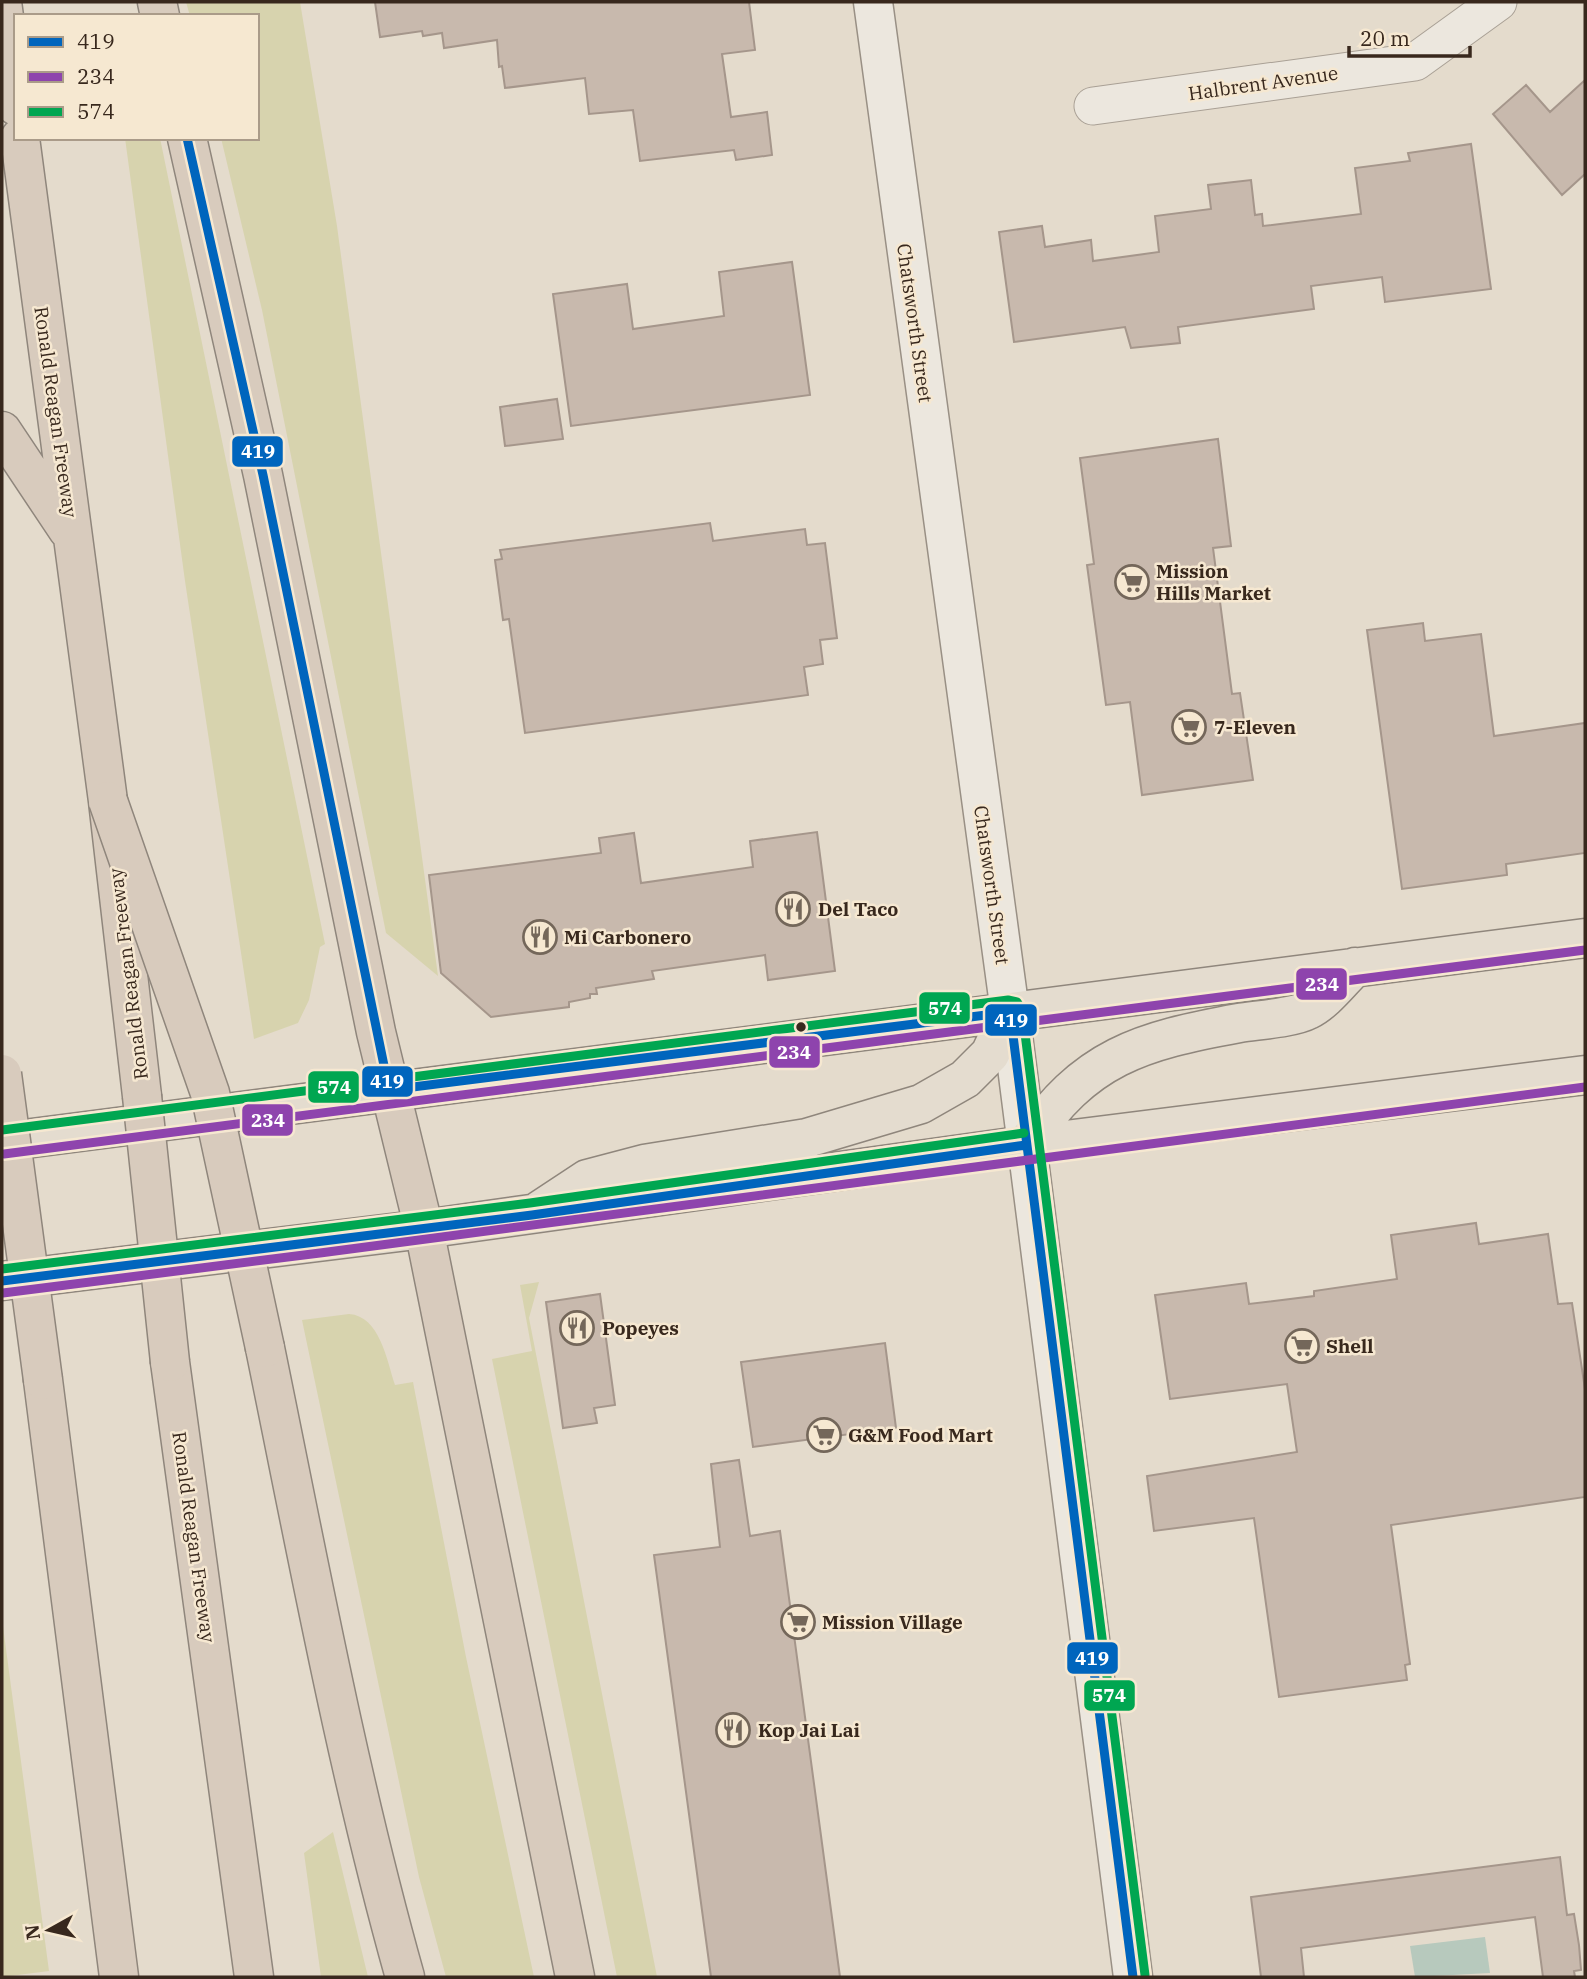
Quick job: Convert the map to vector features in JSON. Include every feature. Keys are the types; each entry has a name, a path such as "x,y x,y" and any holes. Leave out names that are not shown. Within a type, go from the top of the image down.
{"highway":[{"path":"2,2 14,91"},
{"name":"Ronald Reagan Freeway","path":"20,140 108,801 170,1362 254,1977"},
{"path":"187,140 263,475 389,1090 424,1229 575,1977"},
{"path":"2,431 73,537"},
{"path":"108,801 210,1093 353,1765 384,1901 405,1977"},
{"path":"2,1074 118,1977"}],"main road":[{"name":"Chatsworth Street","path":"873,2 1010,1012 1133,1977"},
{"path":"2,1142 389,1090 1585,938"},
{"path":"1026,1145 1045,1116 1093,1069 1142,1045 1172,1035 1307,1010 1355,967"},
{"path":"532,1215 587,1179 644,1164 807,1138 921,1104 965,1079 990,1054 1010,1012"},
{"path":"2,1281 532,1215 1026,1145 1585,1075"}],"street":[{"name":"Halbrent Avenue","path":"1093,106 1415,62 1498,2"}],"shaded area":[{"path":"186,2 300,2 337,226 438,976 386,933 262,310 221,140 259,140 259,14 189,14"},
{"path":"125,140 160,140 325,944 320,947 309,1000 298,1023 254,1039 185,581"},
{"path":"539,1282 529,1318 657,1977 617,1977 492,1359 532,1351 520,1285"},
{"path":"349,1314 360,1317 375,1331 381,1341 395,1385 413,1382 466,1657 534,1977 446,1977 419,1877 302,1320"},
{"path":"2,1619 49,1971 2,1977"},
{"path":"333,1832 368,1977 321,1977 304,1853"},
{"path":"1485,1937 1490,1973 1415,1977 1410,1946"}],"building":[{"path":"375,2 749,2 755,50 722,54 731,117 767,112 772,155 736,160 734,150 640,161 633,110 589,114 585,78 505,88 502,66 499,67 497,40 444,48 442,33 423,36 422,31 380,37"},
{"path":"1585,80 1585,174 1562,195 1493,114 1526,85 1550,112"},
{"path":"1471,144 1491,289 1385,302 1382,277 1311,286 1314,309 1178,327 1180,343 1131,348 1125,327 1014,342 999,232 1042,226 1045,247 1091,240 1093,261 1159,252 1155,216 1211,209 1208,185 1251,180 1255,215 1262,214 1263,226 1361,214 1355,168 1410,161 1408,153"},
{"path":"792,262 810,395 571,426 553,294 627,284 633,329 724,316 719,272"},
{"path":"557,399 563,439 505,446 500,407"},
{"path":"1218,439 1231,546 1213,548 1232,694 1240,693 1253,780 1142,795 1130,702 1106,705 1087,565 1094,564 1080,458"},
{"path":"710,523 713,541 805,529 807,545 825,543 837,638 820,640 823,664 804,667 808,695 525,733 509,619 503,620 495,560 502,559 500,550"},
{"path":"1423,623 1425,641 1481,634 1494,736 1585,723 1585,853 1506,864 1507,875 1402,889 1367,630"},
{"path":"817,832 835,971 768,980 765,955 652,971 654,979 596,988 597,994 569,1002 569,1007 491,1017 441,973 429,875 601,853 599,838 634,833 641,883 753,867 750,841"},
{"path":"1476,1223 1479,1244 1548,1234 1558,1304 1572,1303 1585,1389 1585,1497 1391,1525 1410,1664 1405,1665 1407,1680 1279,1697 1254,1518 1154,1531 1147,1476 1297,1452 1287,1384 1170,1399 1155,1295 1246,1283 1249,1304 1314,1296 1314,1291 1397,1279 1391,1235"},
{"name":"Popeyes","path":"600,1294 615,1405 594,1408 597,1423 563,1428 546,1302"},
{"path":"885,1343 896,1428 753,1447 741,1362"},
{"path":"739,1460 750,1536 780,1531 840,1977 711,1977 654,1555 720,1547 711,1464"},
{"path":"1560,1857 1567,1915 1574,1914 1579,1945 1581,1970 1574,1971 1575,1977 1543,1977 1535,1917 1301,1948 1304,1977 1261,1977 1251,1897"}],"transit line":[{"name":"419","path":"187,140 263,475 389,1090 1010,1012 1133,1977"},
{"name":"234","path":"4,1154 1585,950"},
{"name":"574","path":"2,1130 1008,1000 1017,1002 1022,1010 1145,1975"},
{"name":"234","path":"3,1293 1585,1087"},
{"name":"574","path":"2,1269 530,1203 1024,1133"},
{"name":"419","path":"2,1281 532,1215 1026,1145"}],"place":[{"name":"Mission Hills Market","path":"1132,582"},
{"name":"7-Eleven","path":"1189,727"},
{"name":"Del Taco","path":"793,909"},
{"name":"Mi Carbonero","path":"540,937"},
{"name":"Popeyes","path":"577,1328"},
{"name":"Shell","path":"1302,1346"},
{"name":"G&M Food Mart","path":"824,1435"},
{"name":"Mission Village","path":"798,1622"},
{"name":"Kop Jai Lai","path":"733,1730"}]}
